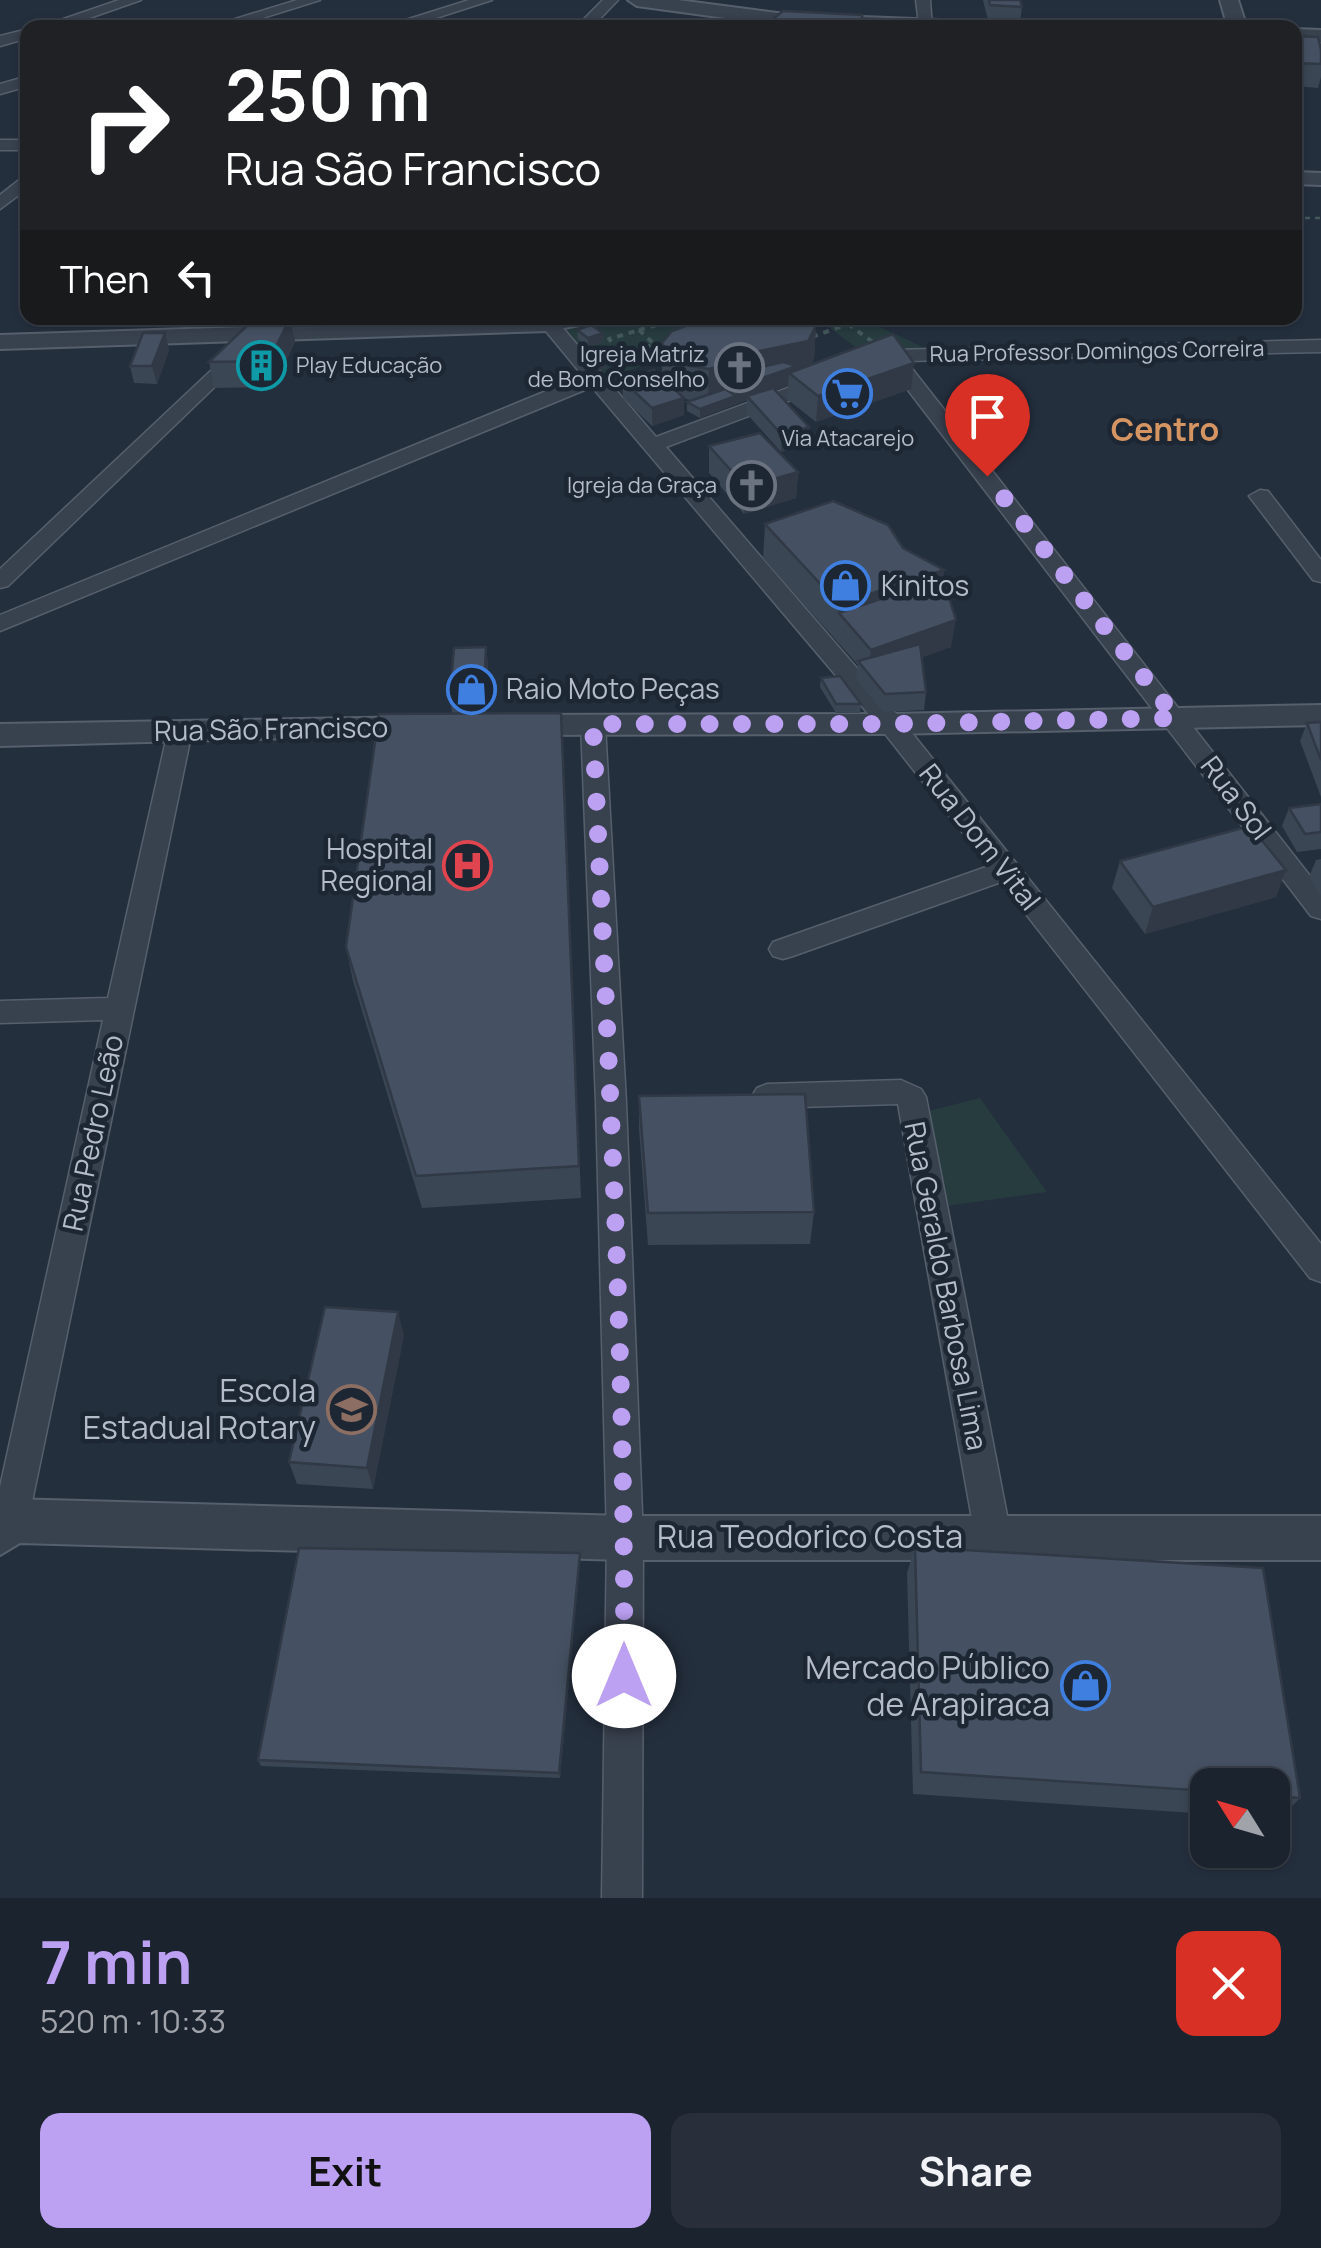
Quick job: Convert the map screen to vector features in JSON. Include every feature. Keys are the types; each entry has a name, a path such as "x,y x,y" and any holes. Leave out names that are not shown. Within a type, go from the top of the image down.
{"street":[{"path":"70,20 134,0"},
{"path":"242,20 314,0"},
{"path":"415,20 484,0"},
{"path":"590,20 611,0"},
{"path":"636,0 757,20"},
{"path":"0,204 20,185"},
{"path":"0,342 268,326 408,325"},
{"name":"Rua Dom Vital","path":"550,325 592,379 891,724 1321,1268"},
{"path":"0,580 268,326"},
{"name":"Rua Professor Domingos Correira","path":"650,446 892,356 1321,346"},
{"name":"Rua Sol","path":"892,356 1321,910"},
{"path":"0,624 592,379"},
{"path":"1260,496 1321,575"},
{"path":"492,726 891,724 1321,715"},
{"path":"593,724 624,1538 622,1898"},
{"name":"Rua São Francisco","path":"0,735 453,726"},
{"name":"Rua Pedro Leão","path":"3,1525 180,730"},
{"path":"783,949 1006,870"},
{"path":"0,1012 119,1009"},
{"name":"Rua Geraldo Barbosa Lima","path":"746,1097 901,1092 911,1097 993,1536"},
{"path":"610,1102 649,1100"},
{"name":"Rua Teodorico Costa","path":"3,1525 624,1538 1321,1538"}],"path":[{"path":"638,330 654,344 624,356 608,339 623,334 656,325"},
{"path":"800,342 845,325"},
{"path":"849,325 892,356"}],"green space":[{"path":"571,325 734,325 604,382 561,327"},
{"path":"826,325 876,325 929,350 867,356"},
{"path":"980,1098 1047,1192 946,1206 921,1113"}],"building":[{"path":"989,0 1020,0 1022,7 990,5"},
{"path":"783,11 862,15 862,20 772,20"},
{"path":"1302,36 1318,37 1321,64 1302,63"},
{"path":"248,325 287,325 269,361 209,362"},
{"path":"591,325 603,333 588,338 577,330"},
{"path":"688,325 816,326 808,341 755,352 749,358 709,369 671,360 662,343 672,331"},
{"path":"143,333 165,333 152,366 130,366"},
{"path":"893,334 914,363 818,396 789,373"},
{"path":"598,350 606,359 596,363 588,353"},
{"path":"783,362 797,366 736,387 726,380 748,375 754,369"},
{"path":"654,370 684,398 652,408 622,380"},
{"path":"773,388 809,427 782,435 747,396"},
{"path":"725,389 736,396 700,409 687,402"},
{"path":"760,433 798,472 746,487 709,446"},
{"path":"833,501 888,525 903,548 944,570 839,604 765,524"},
{"path":"943,578 956,620 871,650 839,613"},
{"path":"920,644 926,692 885,694 858,661"},
{"path":"486,647 484,694 450,695 454,648"},
{"path":"840,676 861,704 836,704 821,678"},
{"name":"Hospital Regional","path":"561,713 579,1166 416,1176 346,947 379,714"},
{"path":"1321,722 1321,760 1307,723"},
{"path":"1321,804 1321,832 1305,834 1289,808"},
{"path":"1250,826 1286,870 1153,907 1120,861"},
{"path":"805,1094 814,1212 648,1213 639,1096"},
{"name":"Escola Estadual Rotary","path":"325,1307 398,1312 367,1468 289,1462"},
{"name":"Mercado Público de Arapiraca","path":"915,1547 1263,1568 1300,1798 1290,1797 1290,1768 1190,1768 1190,1790 921,1772"},
{"path":"299,1548 580,1553 559,1773 258,1760"}],"place":[{"name":"Play Educação","path":"261,365"},
{"name":"Igreja Matriz de Bom Conselho","path":"740,367"},
{"name":"Via Atacarejo","path":"848,394"},
{"name":"Igreja da Graça","path":"752,485"},
{"name":"Kinitos","path":"846,586"},
{"name":"Raio Moto Peças","path":"471,689"},
{"name":"Hospital Regional","path":"468,865"},
{"name":"Escola Estadual Rotary","path":"351,1409"},
{"name":"Mercado Público de Arapiraca","path":"1085,1686"}],"district":[{"name":"Centro","path":"1165,430"}],"route":[{"path":"624,1676 616,1260 593,724 891,724 1176,718 987,476"}]}
